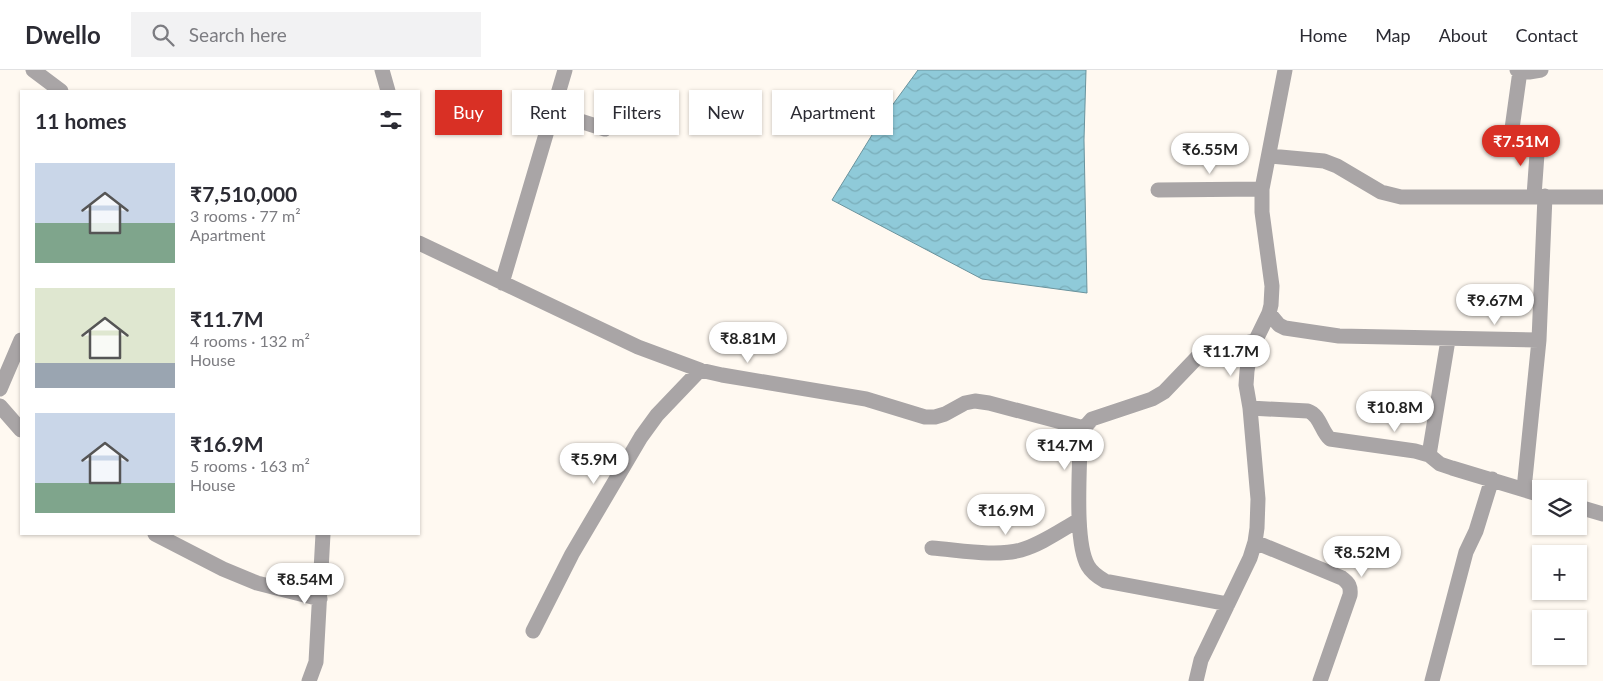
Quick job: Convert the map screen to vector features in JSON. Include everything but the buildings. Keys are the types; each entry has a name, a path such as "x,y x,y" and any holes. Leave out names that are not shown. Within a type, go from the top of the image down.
{"street":[{"path":"33,70 60,90"},
{"path":"382,70 388,90"},
{"path":"559,90 565,70"},
{"path":"1196,681 1201,660 1250,558 1255,542 1258,499 1250,408 1246,385 1250,352 1269,313 1272,286 1262,212 1262,189 1285,70"},
{"path":"1510,143 1519,71 1541,70"},
{"path":"502,283 545,135"},
{"path":"1524,489 1539,340 1538,140"},
{"path":"1269,156 1324,161 1337,166 1381,192 1401,197 1603,196"},
{"path":"1158,190 1262,189"},
{"path":"420,243 638,347 700,370 866,399 925,417 945,414 965,403 975,401 1084,428"},
{"path":"1269,313 1279,325 1285,328 1339,336 1448,340 1539,340"},
{"path":"1429,455 1448,340"},
{"path":"1228,604 1105,581 1095,575 1087,564 1082,544 1080,520 1080,440 1084,428 1092,419 1152,399 1164,392 1209,345 1232,346 1254,341"},
{"path":"0,389 20,342"},
{"path":"533,631 572,554 632,452 658,415 700,370"},
{"path":"0,406 20,429"},
{"path":"1250,408 1308,411 1314,413 1330,439 1415,451 1429,455 1440,464 1532,492"},
{"path":"1432,681 1466,552 1476,531 1492,479"},
{"path":"1587,509 1603,514"},
{"path":"932,548 994,552 1020,550 1038,544 1080,520"},
{"path":"157,535 223,569 257,583 320,599"},
{"path":"309,681 316,662 323,535"},
{"path":"1255,542 1342,578 1347,581 1350,587 1350,595 1320,681"}],"water":[{"path":"918,70 1086,70 1084,140 1087,293 982,279 832,200 872,135 893,135 893,104"}]}
